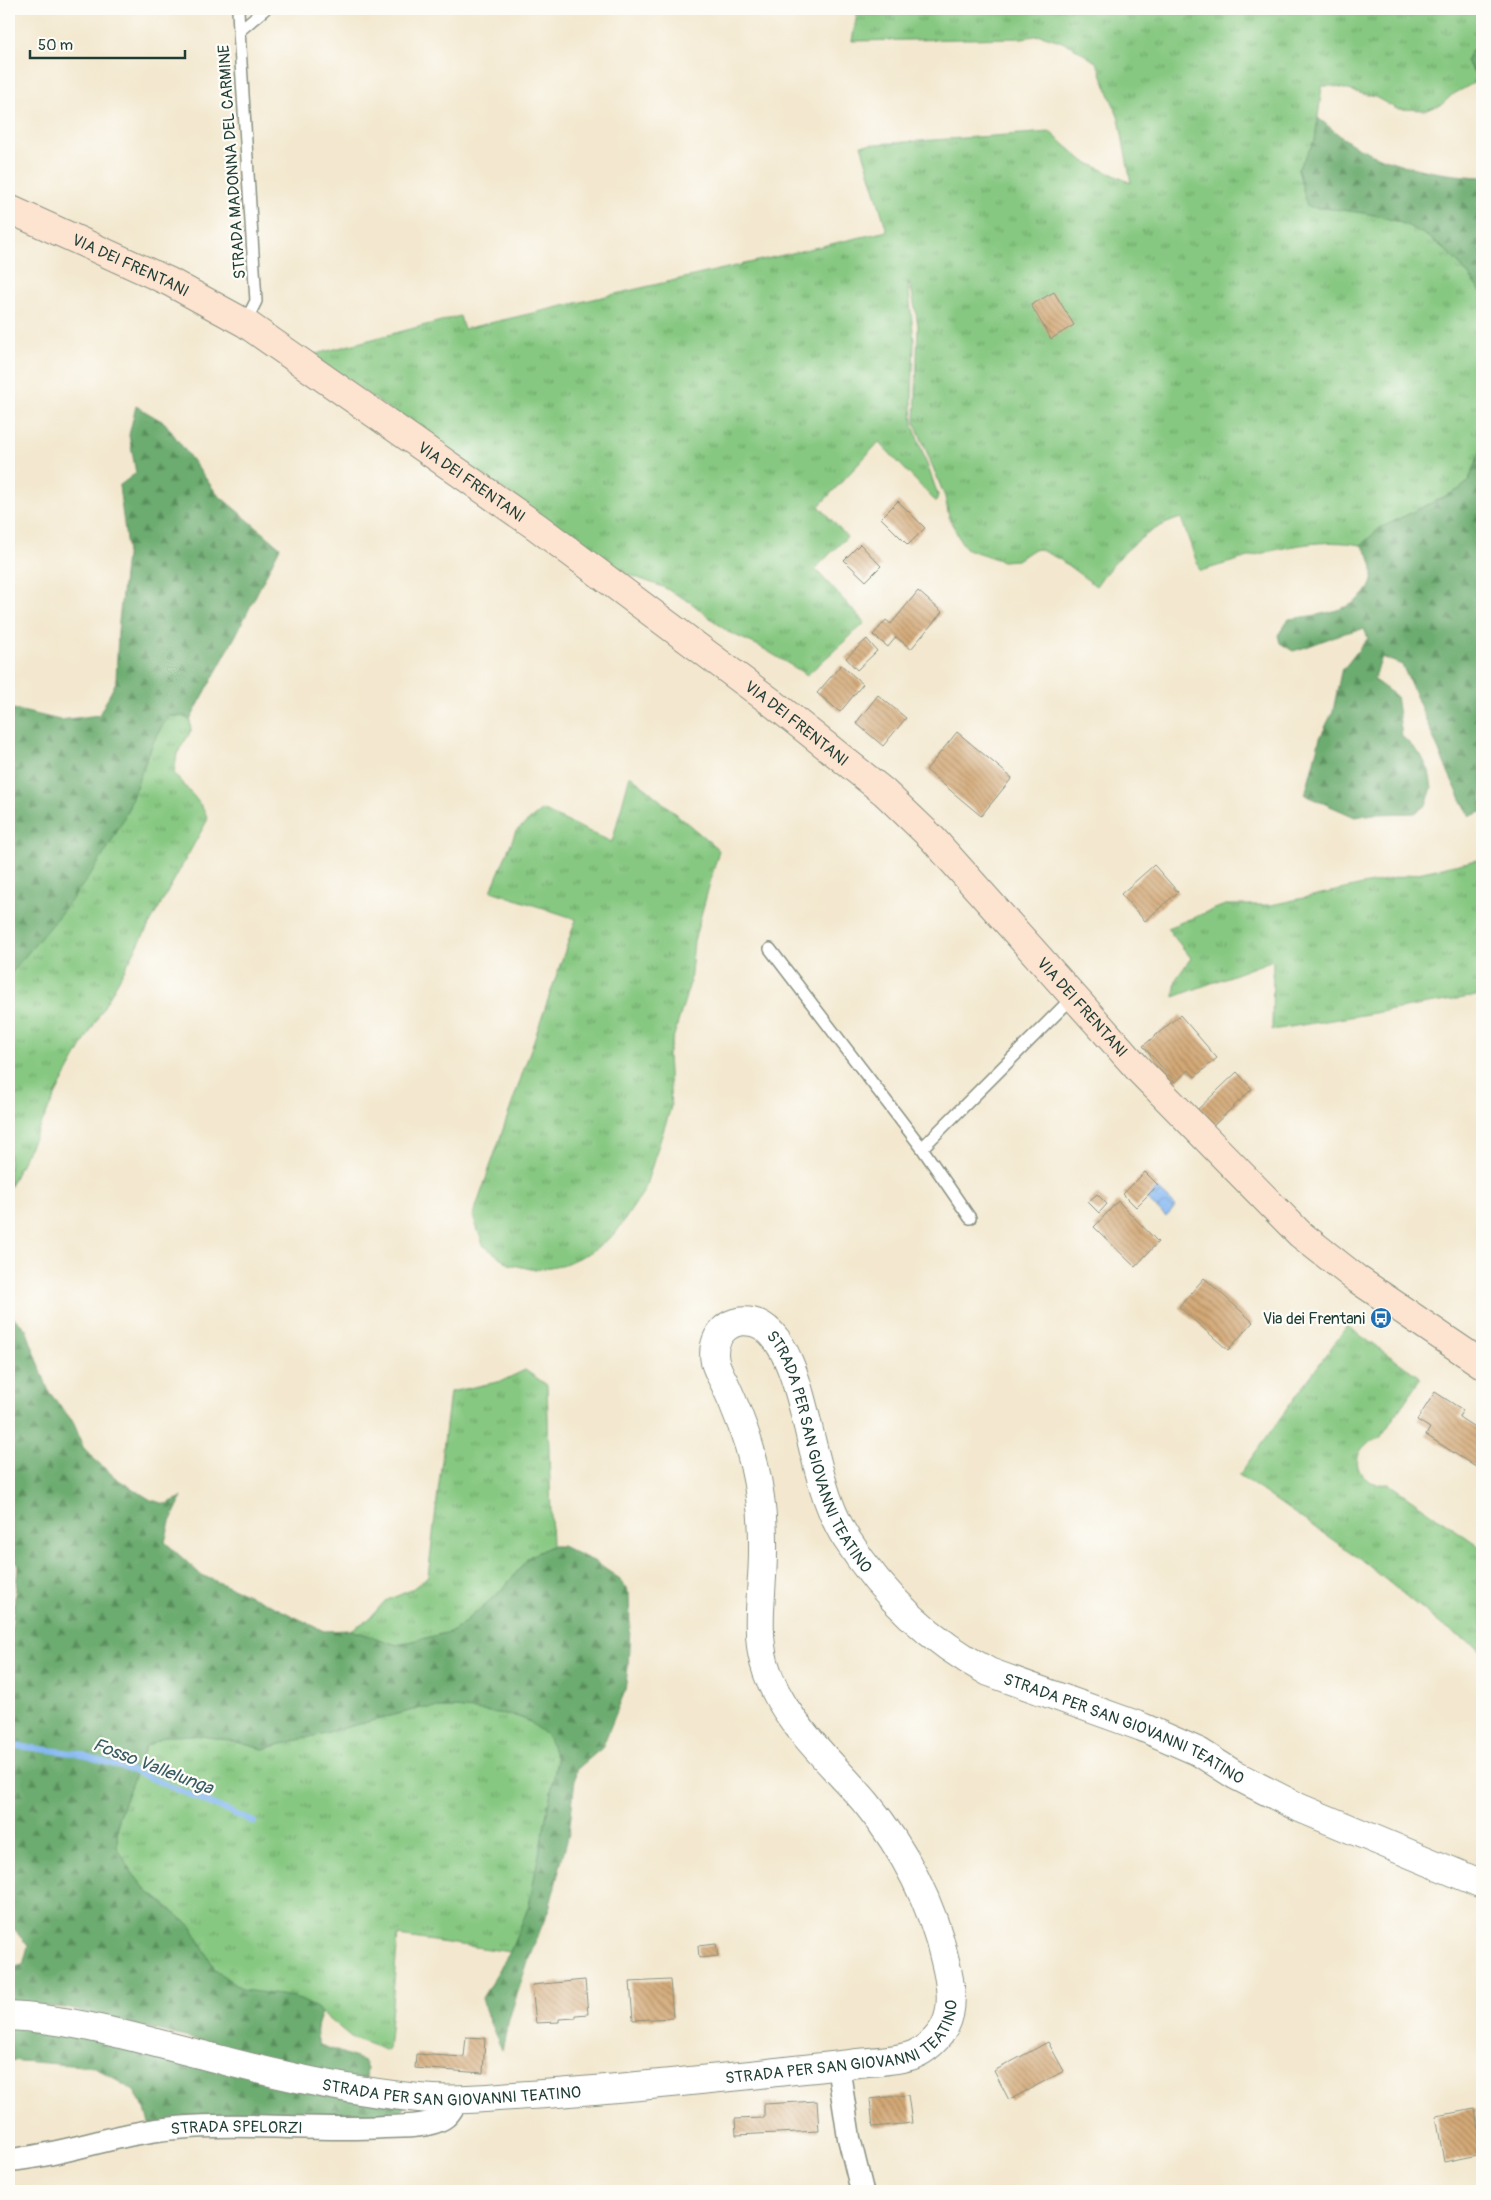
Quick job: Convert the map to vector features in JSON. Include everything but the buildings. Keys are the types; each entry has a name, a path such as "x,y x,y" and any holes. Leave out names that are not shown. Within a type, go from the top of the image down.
{"main road":[{"name":"VIA DEI FRENTANI","path":"9,209 170,282 245,323 545,532 645,605 846,760 884,792 933,839 1140,1072 1300,1234 1357,1279 1482,1364"}],"street":[{"name":"STRADA PER SAN GIOVANNI TEATINO","path":"9,2016 54,2019 77,2023 211,2057 343,2087 417,2098 456,2100 667,2084 892,2060 916,2054 927,2047 945,2027 951,1999 950,1983 936,1925 910,1870 871,1809 792,1717 773,1685 765,1665 761,1646 763,1550 758,1482 744,1425 714,1360 717,1338 721,1331 725,1327 741,1321 763,1325 783,1349 800,1395 825,1492 835,1519 845,1538 892,1598 928,1633 968,1661 989,1672 1142,1727 1199,1752 1235,1775 1300,1808 1482,1884"},
{"path":"838,2066 849,2138 862,2191"},
{"name":"STRADA SPELORZI","path":"9,2160 36,2157 96,2142 173,2128 251,2126 338,2130 415,2126 440,2120 448,2115 456,2100"}],"lane":[{"path":"238,9 239,31"},
{"name":"STRADA MADONNA DEL CARMINE","path":"245,323 256,301 239,31 265,9"},
{"path":"770,949 922,1148 970,1218"},
{"path":"922,1148 1073,997"}],"green space":[{"path":"858,9 1392,9 1409,18 1422,9 1482,9 1482,40 1470,53 1466,61 1479,80 1452,95 1441,105 1426,110 1397,109 1375,97 1333,86 1322,86 1315,140 1298,169 1308,207 1363,213 1386,218 1407,226 1427,236 1445,250 1464,269 1482,293 1482,448 1468,482 1458,490 1380,528 1361,545 1320,543 1300,545 1259,554 1200,571 1181,518 1144,536 1113,564 1096,586 1059,559 1039,549 1032,550 1017,560 1002,561 967,549 960,540 949,517 945,497 915,423 918,325 911,287 908,282 914,341 913,425 938,495 936,502 879,442 819,506 847,537 815,569 865,623 807,675 759,646 728,632 690,602 663,587 624,573 312,355 460,316 464,329 887,231 861,145 1050,132 1082,160 1131,183 1119,119 1097,63 1072,46 1041,35 1022,38 852,41"},
{"path":"1482,40 1482,82 1466,61 1470,53"},
{"path":"1318,118 1352,144 1399,164 1448,174 1482,177 1482,293 1464,269 1445,250 1427,236 1407,226 1386,218 1363,213 1307,207 1298,169 1315,140"},
{"path":"136,406 165,423 217,494 280,547 236,635 190,720 182,716 169,716 154,740 129,807 112,841 85,882 9,976 9,708 60,720 99,715 116,682 118,631 127,547 119,486 136,473 129,435"},
{"path":"1482,448 1482,812 1470,816 1460,798 1402,665 1382,657 1374,680 1396,696 1402,736 1421,755 1429,771 1432,788 1426,805 1415,813 1373,814 1355,817 1305,795 1320,738 1333,711 1341,672 1368,638 1364,629 1293,651 1280,643 1278,635 1289,619 1327,613 1352,604 1362,597 1369,588 1373,576 1373,567 1361,545 1380,528 1458,490 1468,482"},
{"path":"169,716 182,716 190,720 191,731 177,754 174,773 197,800 208,819 62,1082 9,1188 9,976 95,868 122,820 158,731"},
{"path":"630,775 719,850 694,941 690,983 668,1055 671,1107 644,1191 615,1234 591,1252 565,1264 535,1270 509,1264 483,1245 473,1216 576,919 491,891 516,831 542,810 612,842"},
{"path":"1482,859 1482,995 1272,1030 1273,960 1174,997 1176,979 1191,958 1167,928 1225,905 1271,905"},
{"path":"9,1313 26,1329 49,1392 74,1423 83,1447 94,1459 117,1479 151,1500 166,1504 182,1497 170,1522 165,1542 201,1575 258,1599 324,1631 351,1630 397,1645 454,1631 502,1590 530,1556 552,1546 562,1546 595,1562 620,1579 629,1594 630,1628 625,1691 602,1748 576,1770 569,1833 549,1909 531,1952 509,2019 502,2050 487,2016 482,1998 510,1952 529,1906 557,1760 549,1738 529,1721 514,1715 455,1708 421,1708 263,1749 229,1740 194,1735 166,1736 146,1746 118,1818 117,1847 133,1874 147,1891 191,1926 216,1971 244,1990 294,1997 315,2007 322,2013 317,2029 320,2045 364,2061 367,2068 366,2078 353,2078 66,2008 9,2004 9,1968 23,1965 28,1946 9,1923 9,1832 12,1786 9,1656 18,1567 9,1538"},
{"path":"1347,1326 1421,1378 1380,1438 1369,1443 1362,1450 1358,1458 1358,1466 1361,1474 1367,1480 1377,1484 1389,1484 1482,1548 1482,1650 1444,1627 1359,1558 1239,1475"},
{"path":"525,1370 547,1385 552,1546 530,1556 502,1590 454,1631 397,1645 351,1630 369,1619 385,1601 411,1590 428,1576 450,1392 502,1381"},
{"path":"421,1708 490,1711 509,1714 525,1720 539,1728 549,1738 557,1760 529,1906 510,1952 398,1936 388,2051 351,2037 315,2007 244,1990 216,1971 204,1950 170,1908 147,1891 133,1874 117,1847 118,1818 146,1746 166,1736 194,1735 229,1740 263,1749"},
{"path":"9,2022 409,2102 396,2116 149,2124 145,2109 134,2091 95,2067 9,2060"}],"water":[{"path":"1157,1188 1176,1206 1166,1217 1147,1199"}],"waterway":[{"name":"Fosso Vallelunga","path":"9,1745 80,1754 136,1772 254,1822"}],"place":[{"name":"Via dei Frentani","path":"1381,1318"}]}
